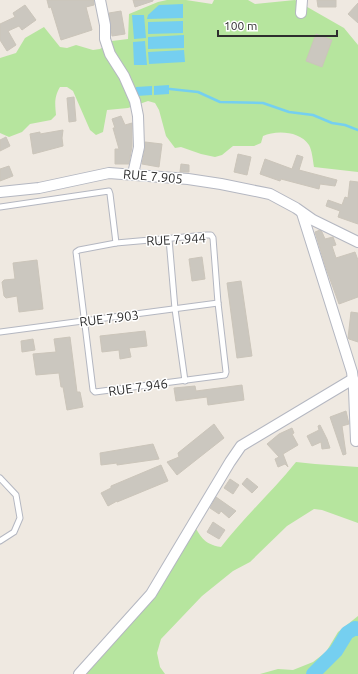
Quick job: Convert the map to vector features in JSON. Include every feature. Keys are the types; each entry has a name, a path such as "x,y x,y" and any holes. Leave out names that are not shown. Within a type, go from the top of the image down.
{"street":[{"path":"100,0 105,25 105,39 135,101 138,116 139,146 133,174"},
{"path":"301,13 302,0"},
{"name":"RUE 7.905","path":"0,192 39,188 109,173 188,179 270,194 296,208 324,226 358,242"},
{"path":"302,213 352,372 356,441"},
{"path":"79,674 151,594 241,446 353,379"}],"lane":[{"path":"0,207 108,191 110,194 116,243"},
{"name":"RUE 7.944","path":"85,321 76,252 79,250 116,243 211,235 213,238 218,304 226,372"},
{"path":"169,239 175,309 185,381"},
{"name":"RUE 7.903","path":"0,332 218,304"},
{"name":"RUE 7.946","path":"85,321 93,390 95,392 222,376 225,375 226,372"},
{"path":"0,478 16,495 20,518 14,532 0,541"}],"green space":[{"path":"167,0 186,0 212,4 214,0 248,0 255,4 295,0 344,28 358,45 358,172 314,167 309,145 300,137 288,133 268,134 263,136 261,143 254,146 233,146 222,155 215,157 181,147 175,148 166,136 159,110 155,103 148,101 128,108 107,110 103,132 96,135 90,130 73,91 67,87 60,87 58,91 55,101 56,115 51,120 30,124 22,132 9,137 0,133 0,58 16,53 25,38 44,27 60,47 67,48 76,45 93,50 100,49 112,41 128,39 129,14 158,2"},
{"path":"296,462 358,467 358,523 322,510 314,509 287,526 250,562 233,571 202,596 161,639 157,653 160,667 165,674 74,674 144,599 192,521 197,531 206,541 215,546 221,547"},
{"path":"358,616 358,674 260,674 278,669 293,670 313,662 326,652 338,632"}],"water":[{"path":"183,4 183,18 147,19 148,15 159,5"},
{"path":"132,15 144,15 146,38 134,39"},
{"path":"183,21 183,33 148,34 148,22"},
{"path":"184,35 184,48 148,49 148,37"},
{"path":"145,41 147,65 134,65 133,42"},
{"path":"184,50 185,62 149,64 148,52"},
{"path":"169,85 169,94 154,95 154,86"},
{"path":"152,86 152,95 136,96 136,87"}],"building":[{"path":"47,0 94,0 94,5 86,7 92,30 61,40 51,7 49,8"},
{"path":"133,0 153,0 153,1 135,7"},
{"path":"317,0 336,0 336,7 318,7"},
{"path":"358,3 358,23 348,14"},
{"path":"25,5 36,20 22,30 19,26 8,31 16,45 7,51 0,40 0,24 15,17 13,13"},
{"path":"121,11 125,34 112,36 109,13"},
{"path":"316,34 332,40 322,67 306,61"},
{"path":"74,97 76,121 69,122 67,98"},
{"path":"121,116 125,125 132,123 132,146 129,164 115,164 115,149 119,149 112,119"},
{"path":"63,130 63,146 33,154 30,134 40,132 40,134"},
{"path":"6,137 10,146 0,151 0,140"},
{"path":"145,142 162,144 159,167 142,164"},
{"path":"238,154 251,157 247,175 234,172"},
{"path":"297,155 303,157 299,170 337,180 335,186 320,184 319,189 281,179 280,181 260,174 265,159 292,169"},
{"path":"181,164 189,165 189,172 180,172"},
{"path":"9,166 13,176 0,181 0,169"},
{"path":"350,181 358,182 358,224 338,217 340,211 326,206 328,200 342,205 345,197 348,198"},
{"path":"320,230 325,239 333,237 336,245 332,246 336,258 355,252 358,260 358,297 339,304 315,232"},
{"path":"202,257 205,279 192,281 189,259"},
{"path":"37,260 43,309 19,312 17,296 6,298 4,296 2,282 4,280 15,279 13,263"},
{"path":"241,281 252,356 237,358 227,283"},
{"path":"351,312 358,313 358,342 348,338"},
{"path":"145,331 147,346 129,348 131,357 120,359 119,350 102,352 100,336"},
{"path":"70,337 77,392 80,392 83,407 67,410 59,373 36,375 33,354 56,352 54,339"},
{"path":"33,339 35,350 22,352 21,341"},
{"path":"242,385 244,400 208,405 207,397 176,401 174,388 195,386 196,391"},
{"path":"346,411 349,424 342,426 346,454 343,455 330,417"},
{"path":"214,424 224,438 177,475 167,462 179,457 178,453"},
{"path":"320,425 330,448 322,449 321,442 312,446 307,436 319,430 318,426"},
{"path":"292,428 294,433 292,434 298,445 283,454 288,467 285,464 278,467 275,459 279,457 267,444 279,434"},
{"path":"153,444 159,459 117,465 117,463 101,465 100,453"},
{"path":"161,465 168,481 108,506 101,493 111,488 111,486"},
{"path":"247,478 258,487 252,493 242,484"},
{"path":"230,479 239,485 233,494 224,488"},
{"path":"216,497 236,511 229,518 221,511 219,514 210,508"},
{"path":"213,522 225,530 219,539 207,532"}],"waterway":[{"path":"170,89 198,92 220,102 263,103 289,112 313,115 332,123 345,125 358,130"},
{"path":"313,674 336,651 347,633 355,628 358,629"}]}
